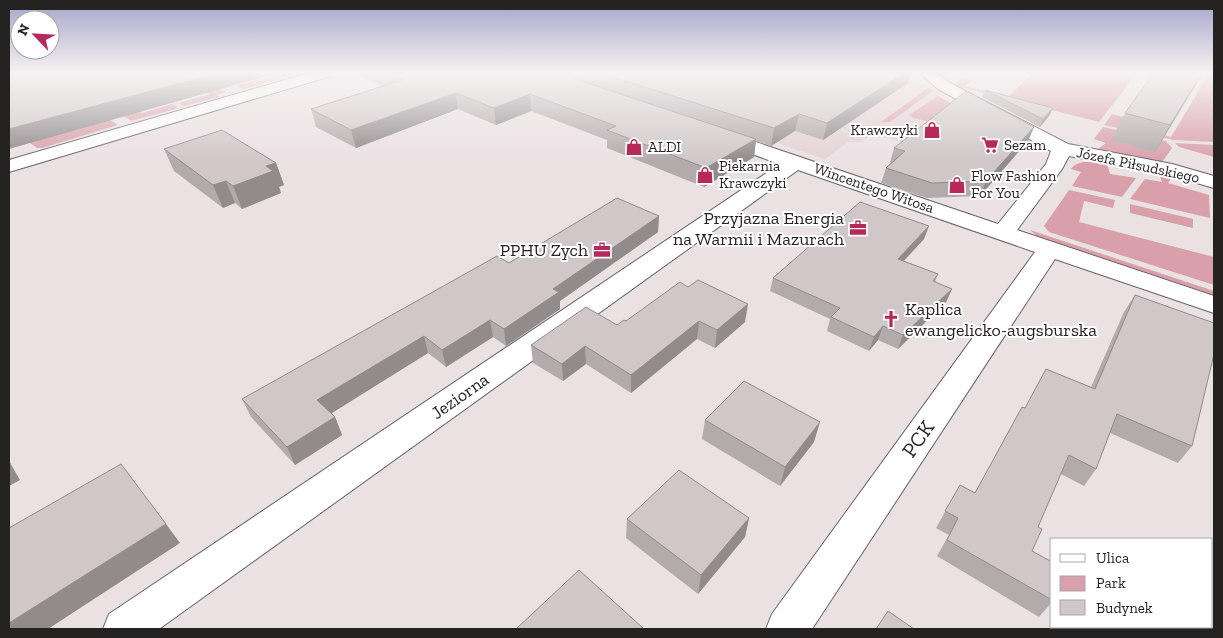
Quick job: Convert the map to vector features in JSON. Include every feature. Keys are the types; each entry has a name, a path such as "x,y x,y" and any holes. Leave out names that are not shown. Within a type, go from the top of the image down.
{"street":[{"path":"9,166 224,103"},
{"name":"Józefa Piłsudskiego","path":"975,103 1062,149 1172,170 1214,182"},
{"name":"Wincentego Witosa","path":"702,130 1214,305"},
{"name":"Józefa Piłsudskiego","path":"1003,233 1055,165 1062,149"},
{"name":"Jeziorna","path":"124,629 796,162"},
{"name":"PCK","path":"787,629 1050,250"}],"shaded area":[{"path":"810,103 936,103 932,122 907,143 873,134 861,142 848,142 825,159 735,129"}],"green space":[{"path":"66,103 155,103 140,112 142,113 172,104 177,107 176,109 131,121 124,116 110,120 118,125 42,148 37,148 30,143"},
{"path":"180,103 197,103 184,106"},
{"path":"908,103 917,103 890,122 881,122"},
{"path":"928,103 950,103 977,118 975,123 933,115 932,122 913,118 909,115"},
{"path":"1023,103 1114,103 1099,122"},
{"path":"1191,103 1214,103 1214,142 1174,140 1104,125 1112,114 1124,117 1120,124 1171,137"},
{"path":"1103,127 1166,141 1172,148 1162,162 1133,159 1098,149 1106,143 1094,139"},
{"path":"1175,143 1214,145 1214,157 1179,147"},
{"path":"1082,162 1107,164 1110,174 1136,178 1122,197 1072,186 1081,172 1071,169"},
{"path":"1158,172 1173,175 1168,183 1209,195 1210,218 1130,199 1145,179 1162,182"},
{"path":"1069,190 1115,200 1113,208 1084,201 1079,222 1214,257 1214,285 1049,232 1044,226"},
{"path":"1130,204 1193,219 1193,228 1130,213"},
{"path":"1030,230 1214,291 1214,295 1037,236"}],"building":[{"path":"9,103 107,103 9,129"},
{"path":"331,103 428,103 351,130 311,109"},
{"path":"481,103 507,103 494,108"},
{"path":"554,103 647,103 756,139 706,168 607,130 616,126"},
{"path":"695,103 858,103 827,123 799,114 774,128"},
{"path":"951,103 988,103 1034,127 986,181 932,183 886,168 905,151 894,148"},
{"path":"1011,103 1033,103 1053,108 1043,119"},
{"path":"1132,103 1184,103 1170,125 1125,113"},
{"path":"222,130 276,163 266,166 273,171 233,186 226,181 213,185 164,149"},
{"path":"617,198 659,216 553,289 559,292 504,329 490,320 442,350 424,336 317,400 335,417 287,447 242,399 497,256 509,263"},
{"path":"860,202 929,226 898,259 938,274 933,281 952,289 903,335 883,326 874,337 831,317 840,308 773,278"},
{"path":"698,280 748,304 717,330 699,321 631,375 585,346 562,364 531,345 586,307 617,325 624,320 626,321 680,282 688,287"},
{"path":"1135,295 1214,323 1214,354 1192,446 1117,414 1096,469 1069,455 1038,527 1042,529 1032,551 1050,561 1050,599 947,540 958,518 945,511 960,485 975,493 1022,407 1025,408 1046,369 1095,389"},
{"path":"744,381 820,422 785,467 705,420"},
{"path":"121,464 166,524 9,623 9,528"},
{"path":"679,470 749,518 701,575 627,519"},
{"path":"579,570 644,629 516,629"},
{"path":"888,611 914,629 876,629"}],"place":[{"name":"Krawczyki","path":"932,130"},
{"name":"Sezam","path":"990,145"},
{"name":"ALDI","path":"634,147"},
{"name":"Piekarnia Krawczyki","path":"705,175"},
{"name":"Flow Fashion For You","path":"957,185"},
{"name":"Przyjazna Energia na Warmii i Mazurach","path":"858,228"},
{"name":"PPHU Zych","path":"602,250"},
{"name":"Kaplica ewangelicko-augsburska","path":"891,319"}]}
